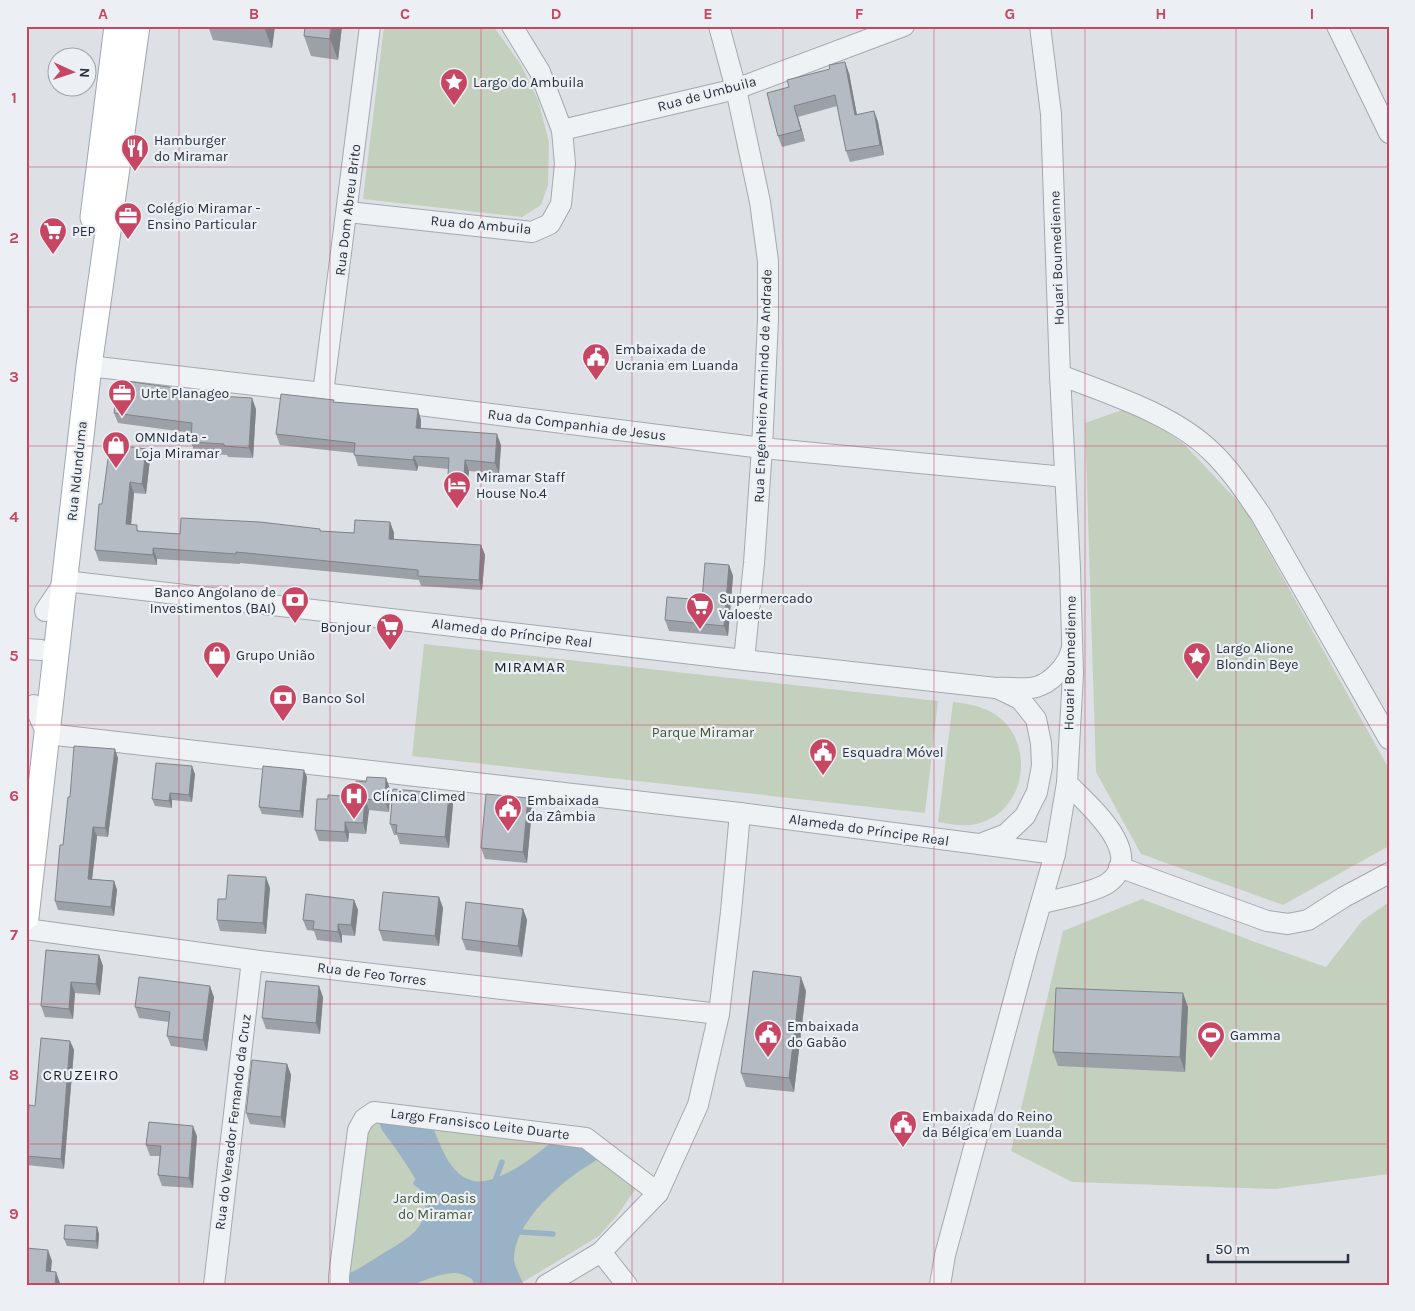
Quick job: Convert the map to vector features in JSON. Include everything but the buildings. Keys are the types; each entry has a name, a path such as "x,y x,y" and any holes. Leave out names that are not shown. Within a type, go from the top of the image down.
{"main road":[{"name":"Rua Ndunduma","path":"26,774 34,705 34,650 45,611 117,26"},
{"name":"Rua Ndunduma","path":"26,917 89,366 137,26"}],"street":[{"name":"Rua Dom Abreu Brito","path":"323,393 348,212 370,26"},
{"name":"Rua do Ambuila","path":"348,212 532,232 550,224 561,204 565,164 562,130 540,72 512,26"},
{"name":"Rua Engenheiro Armindo de Andrade","path":"719,26 736,89 760,202 768,261 768,320 762,448 754,563 744,660"},
{"name":"Rua de Umbuila","path":"562,130 736,89 904,26"},
{"name":"Houari Boumedienne","path":"940,1285 945,1255 1055,854 1067,783 1073,674 1072,644 1051,114 1040,26"},
{"path":"1337,26 1389,133"},
{"name":"Rua da Companhia de Jesus","path":"89,366 323,393 762,448 1066,477"},
{"path":"1060,375 1120,398 1188,432 1218,458 1236,479 1261,515 1389,739"},
{"path":"45,611 65,581"},
{"name":"Alameda do Príncipe Real","path":"65,581 996,688 1037,687 1058,674 1069,660 1072,644"},
{"name":"Alameda do Príncipe Real","path":"978,844 1006,834 1025,816 1037,792 1042,766 1041,743 1036,719 1020,698 996,688"},
{"path":"34,705 47,734"},
{"name":"Alameda do Príncipe Real","path":"47,734 740,813 1055,854"},
{"path":"1042,903 1098,888 1109,882 1117,873 1119,867 1122,852 1113,832 1067,783"},
{"path":"546,1285 601,1252 658,1193 698,1105 719,1014 740,813"},
{"path":"1119,867 1267,921 1288,924 1308,920 1344,897 1389,873"},
{"name":"Rua de Feo Torres","path":"26,929 252,960 719,1014"},
{"name":"Rua do Vereador Fernando da Cruz","path":"214,1285 252,960"},
{"name":"Largo Fransisco Leite Duarte","path":"339,1285 358,1130 364,1120 374,1112 586,1138 658,1193"},
{"path":"601,1252 627,1285"}],"green space":[{"path":"384,26 492,26 497,31 521,65 538,100 549,142 548,185 541,205 522,217 363,199"},
{"path":"1131,407 1183,443 1245,509 1389,769 1389,846 1283,905 1141,854 1096,772 1085,423"},
{"name":"Parque Miramar","path":"424,644 938,701 925,813 412,756"},
{"path":"953,702 983,708 997,715 1008,726 1016,739 1020,754 1021,769 1018,784 1012,798 1003,810 991,819 971,825 938,822"},
{"name":"Gamma","path":"1142,899 1326,967 1362,921 1389,902 1389,1174 1275,1189 1072,1182 1011,1151 1063,931"},
{"name":"Jardim Oasis do Miramar","path":"384,1120 593,1146 638,1185 619,1213 599,1236 518,1285 347,1285 366,1132 374,1123"}],"water":[{"path":"390,1124 422,1127 434,1155 445,1173 460,1186 469,1190 494,1189 508,1184 535,1168 567,1142 589,1153 562,1172 534,1197 513,1227 506,1243 504,1259 513,1285 493,1285 479,1272 466,1265 453,1263 427,1269 384,1285 353,1285 352,1283 365,1277 412,1247 427,1233 435,1214 435,1203 429,1184 417,1162"}],"waterway":[{"path":"353,1285 352,1283 365,1277 412,1247 427,1233 435,1214 435,1203 429,1184 417,1162 390,1124 422,1127 434,1155 445,1173 460,1186 469,1190 481,1191 508,1184 535,1168 567,1142 589,1153 562,1172 534,1197 513,1227 506,1243 504,1259 513,1285"},
{"path":"490,1195 502,1162"},
{"path":"416,1183 437,1198"},
{"path":"505,1231 553,1234"},
{"path":"472,1261 476,1283"},
{"path":"383,1285 436,1266 455,1263 465,1264 474,1268 493,1285"},
{"path":"409,1280 424,1267"}],"place":[{"name":"Largo do Ambuila","path":"454,106"},
{"name":"Hamburger do Miramar","path":"135,172"},
{"name":"Colégio Miramar - Ensino Particular","path":"128,240"},
{"name":"PEP","path":"53,255"},
{"name":"Embaixada de Ucrania em Luanda","path":"596,381"},
{"name":"Urte Planageo","path":"122,417"},
{"name":"OMNIdata - Loja Miramar","path":"116,469"},
{"name":"Miramar Staff House No.4","path":"457,509"},
{"name":"Banco Angolano de Investimentos (BAI)","path":"295,624"},
{"name":"Supermercado Valoeste","path":"700,630"},
{"name":"Bonjour","path":"390,651"},
{"name":"Grupo União","path":"217,679"},
{"name":"Largo Alione Blondin Beye","path":"1197,680"},
{"name":"Banco Sol","path":"283,722"},
{"name":"Esquadra Móvel","path":"823,776"},
{"name":"Clínica Climed","path":"354,820"},
{"name":"Embaixada da Zâmbia","path":"508,832"},
{"name":"Embaixada do Gabão","path":"768,1058"},
{"name":"Gamma","path":"1211,1059"},
{"name":"Embaixada do Reino da Bélgica em Luanda","path":"903,1148"}],"district":[{"name":"MIRAMAR","path":"530,667"},
{"name":"CRUZEIRO","path":"81,1075"}]}
